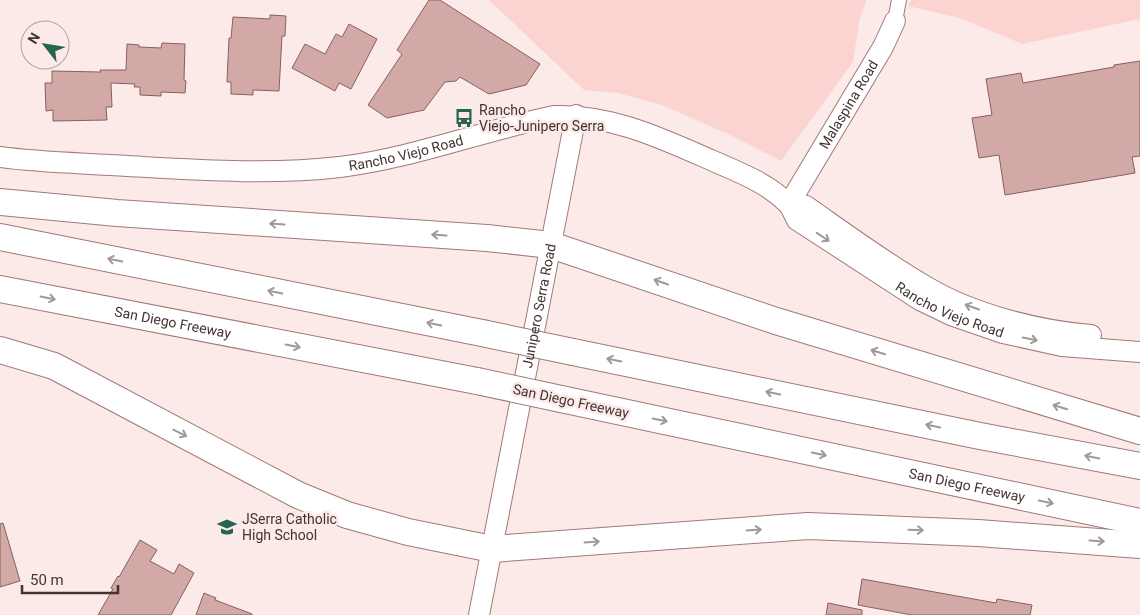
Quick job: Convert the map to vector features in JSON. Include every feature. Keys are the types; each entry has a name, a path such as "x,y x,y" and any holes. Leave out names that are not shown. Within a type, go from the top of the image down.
{"highway":[{"path":"0,202 127,214 487,238 551,245 776,321 1140,431"},
{"path":"0,237 980,436 1140,466"},
{"name":"San Diego Freeway","path":"0,289 561,399 1140,522"},
{"path":"0,350 54,366 298,494 347,515 408,532 492,549 808,526 978,533 1140,545"}],"main road":[{"name":"Malaspina Road","path":"788,204 883,47 895,21"},
{"name":"Rancho Viejo Road","path":"0,158 204,170 265,171 314,169 341,166 402,154 554,116 576,115 639,130 754,178 788,204 797,220 920,300 951,315 1002,333 1062,346 1140,352"},
{"name":"Junipero Serra Road","path":"479,615 576,115"},
{"name":"Rancho Viejo Road","path":"788,204 806,206 920,283 958,303 1010,320 1070,333 1140,339"}],"street":[{"name":"Malaspina Road","path":"895,21 899,0"}],"shaded area":[{"path":"489,0 867,0 860,17 853,62 781,161 728,134 662,105 618,93 584,90"},
{"path":"911,0 1140,0 1140,19 1022,44 960,18 908,6"}],"building":[{"path":"429,0 440,0 540,64 526,85 489,94 460,77 456,81 445,82 424,110 387,118 368,105 402,54 397,50"},
{"path":"270,15 286,16 285,36 282,36 279,91 253,90 253,95 231,94 231,82 227,82 229,38 231,38 233,17 270,19"},
{"path":"349,24 377,39 351,89 339,83 335,91 292,68 305,44 325,54 336,34 342,37"},
{"path":"162,43 185,44 185,93 161,92 161,96 140,95 140,87 134,87 135,84 111,83 112,107 106,107 107,120 53,121 53,110 46,111 45,83 52,83 52,71 101,72 100,70 126,70 127,44 139,45 139,47 161,48"},
{"path":"1140,61 1140,156 1132,157 1135,173 1005,195 999,155 979,158 972,118 992,115 986,79 1021,73 1023,83"},
{"path":"3,523 20,581 0,587 0,524"},
{"path":"140,540 157,550 150,561 174,574 179,564 194,573 171,615 98,615 113,589 111,588"},
{"path":"862,579 996,603 997,599 1032,605 1030,615 912,615 858,605"},
{"path":"204,593 216,598 215,600 252,615 196,615"},
{"path":"828,603 862,610 862,615 826,615"}],"place":[{"name":"Rancho Viejo-Junipero Serra","path":"464,118"},
{"name":"JSerra Catholic High School","path":"227,527"}]}
